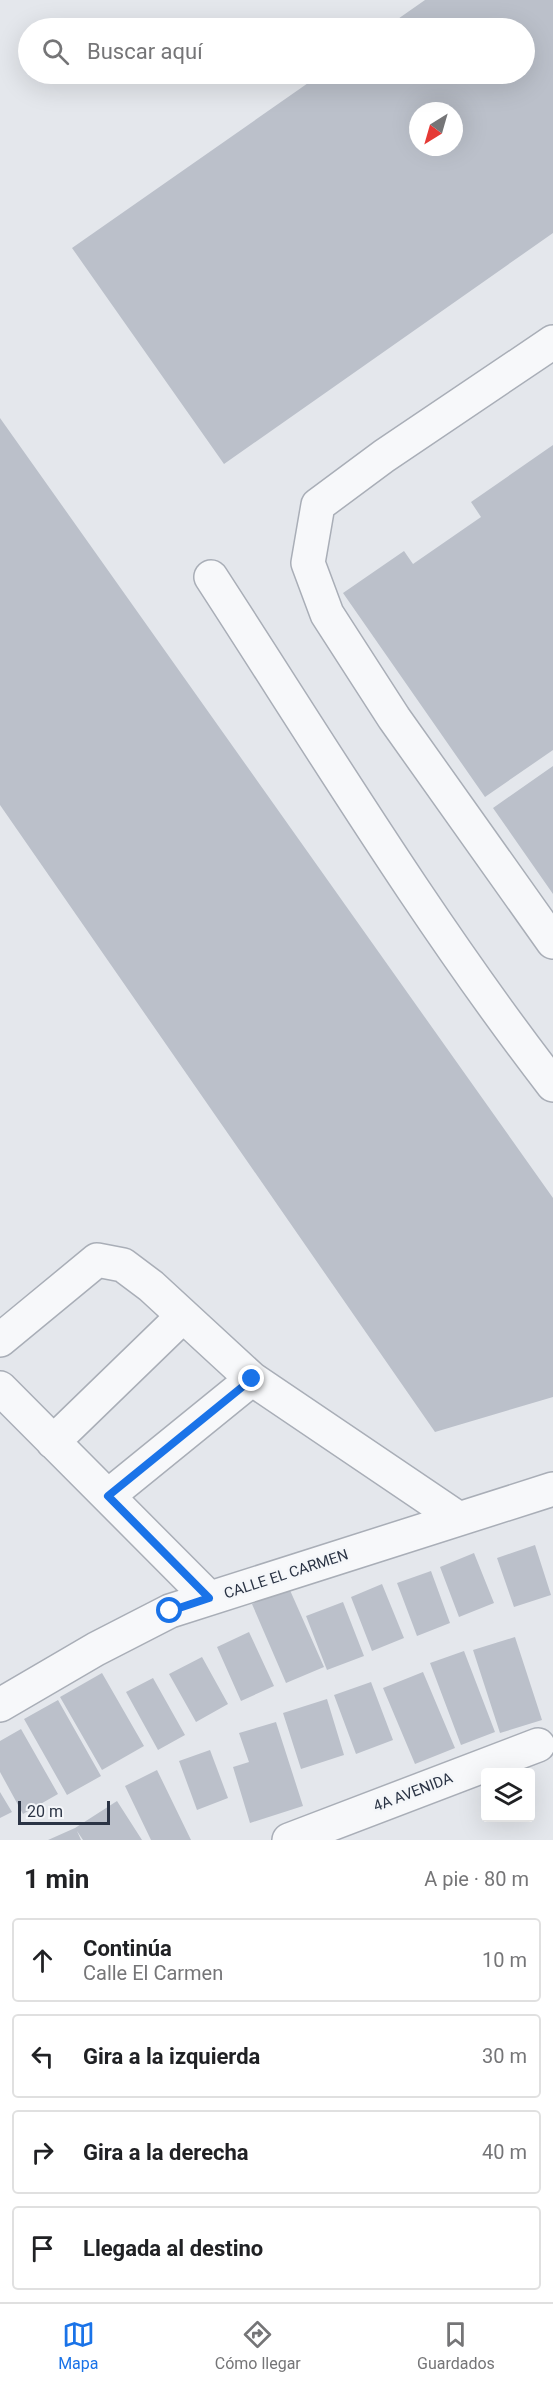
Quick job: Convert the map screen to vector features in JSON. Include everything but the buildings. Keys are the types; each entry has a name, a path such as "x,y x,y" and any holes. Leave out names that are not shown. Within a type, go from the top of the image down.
{"street":[{"path":"553,342 384,456 318,505 308,563 327,614 381,699 553,942"},
{"path":"211,577 420,898 514,1035 553,1085"},
{"path":"0,1340 97,1260 123,1265 151,1286 252,1379 459,1519"},
{"path":"53,1442 183,1316"},
{"path":"108,1496 252,1379"},
{"path":"0,1388 209,1598"},
{"name":"CALLE EL CARMEN","path":"0,1705 96,1649 170,1611 553,1489"},
{"name":"4A AVENIDA","path":"289,1840 538,1745"}],"route":[{"path":"170,1611 209,1598 108,1496 252,1379"}]}
